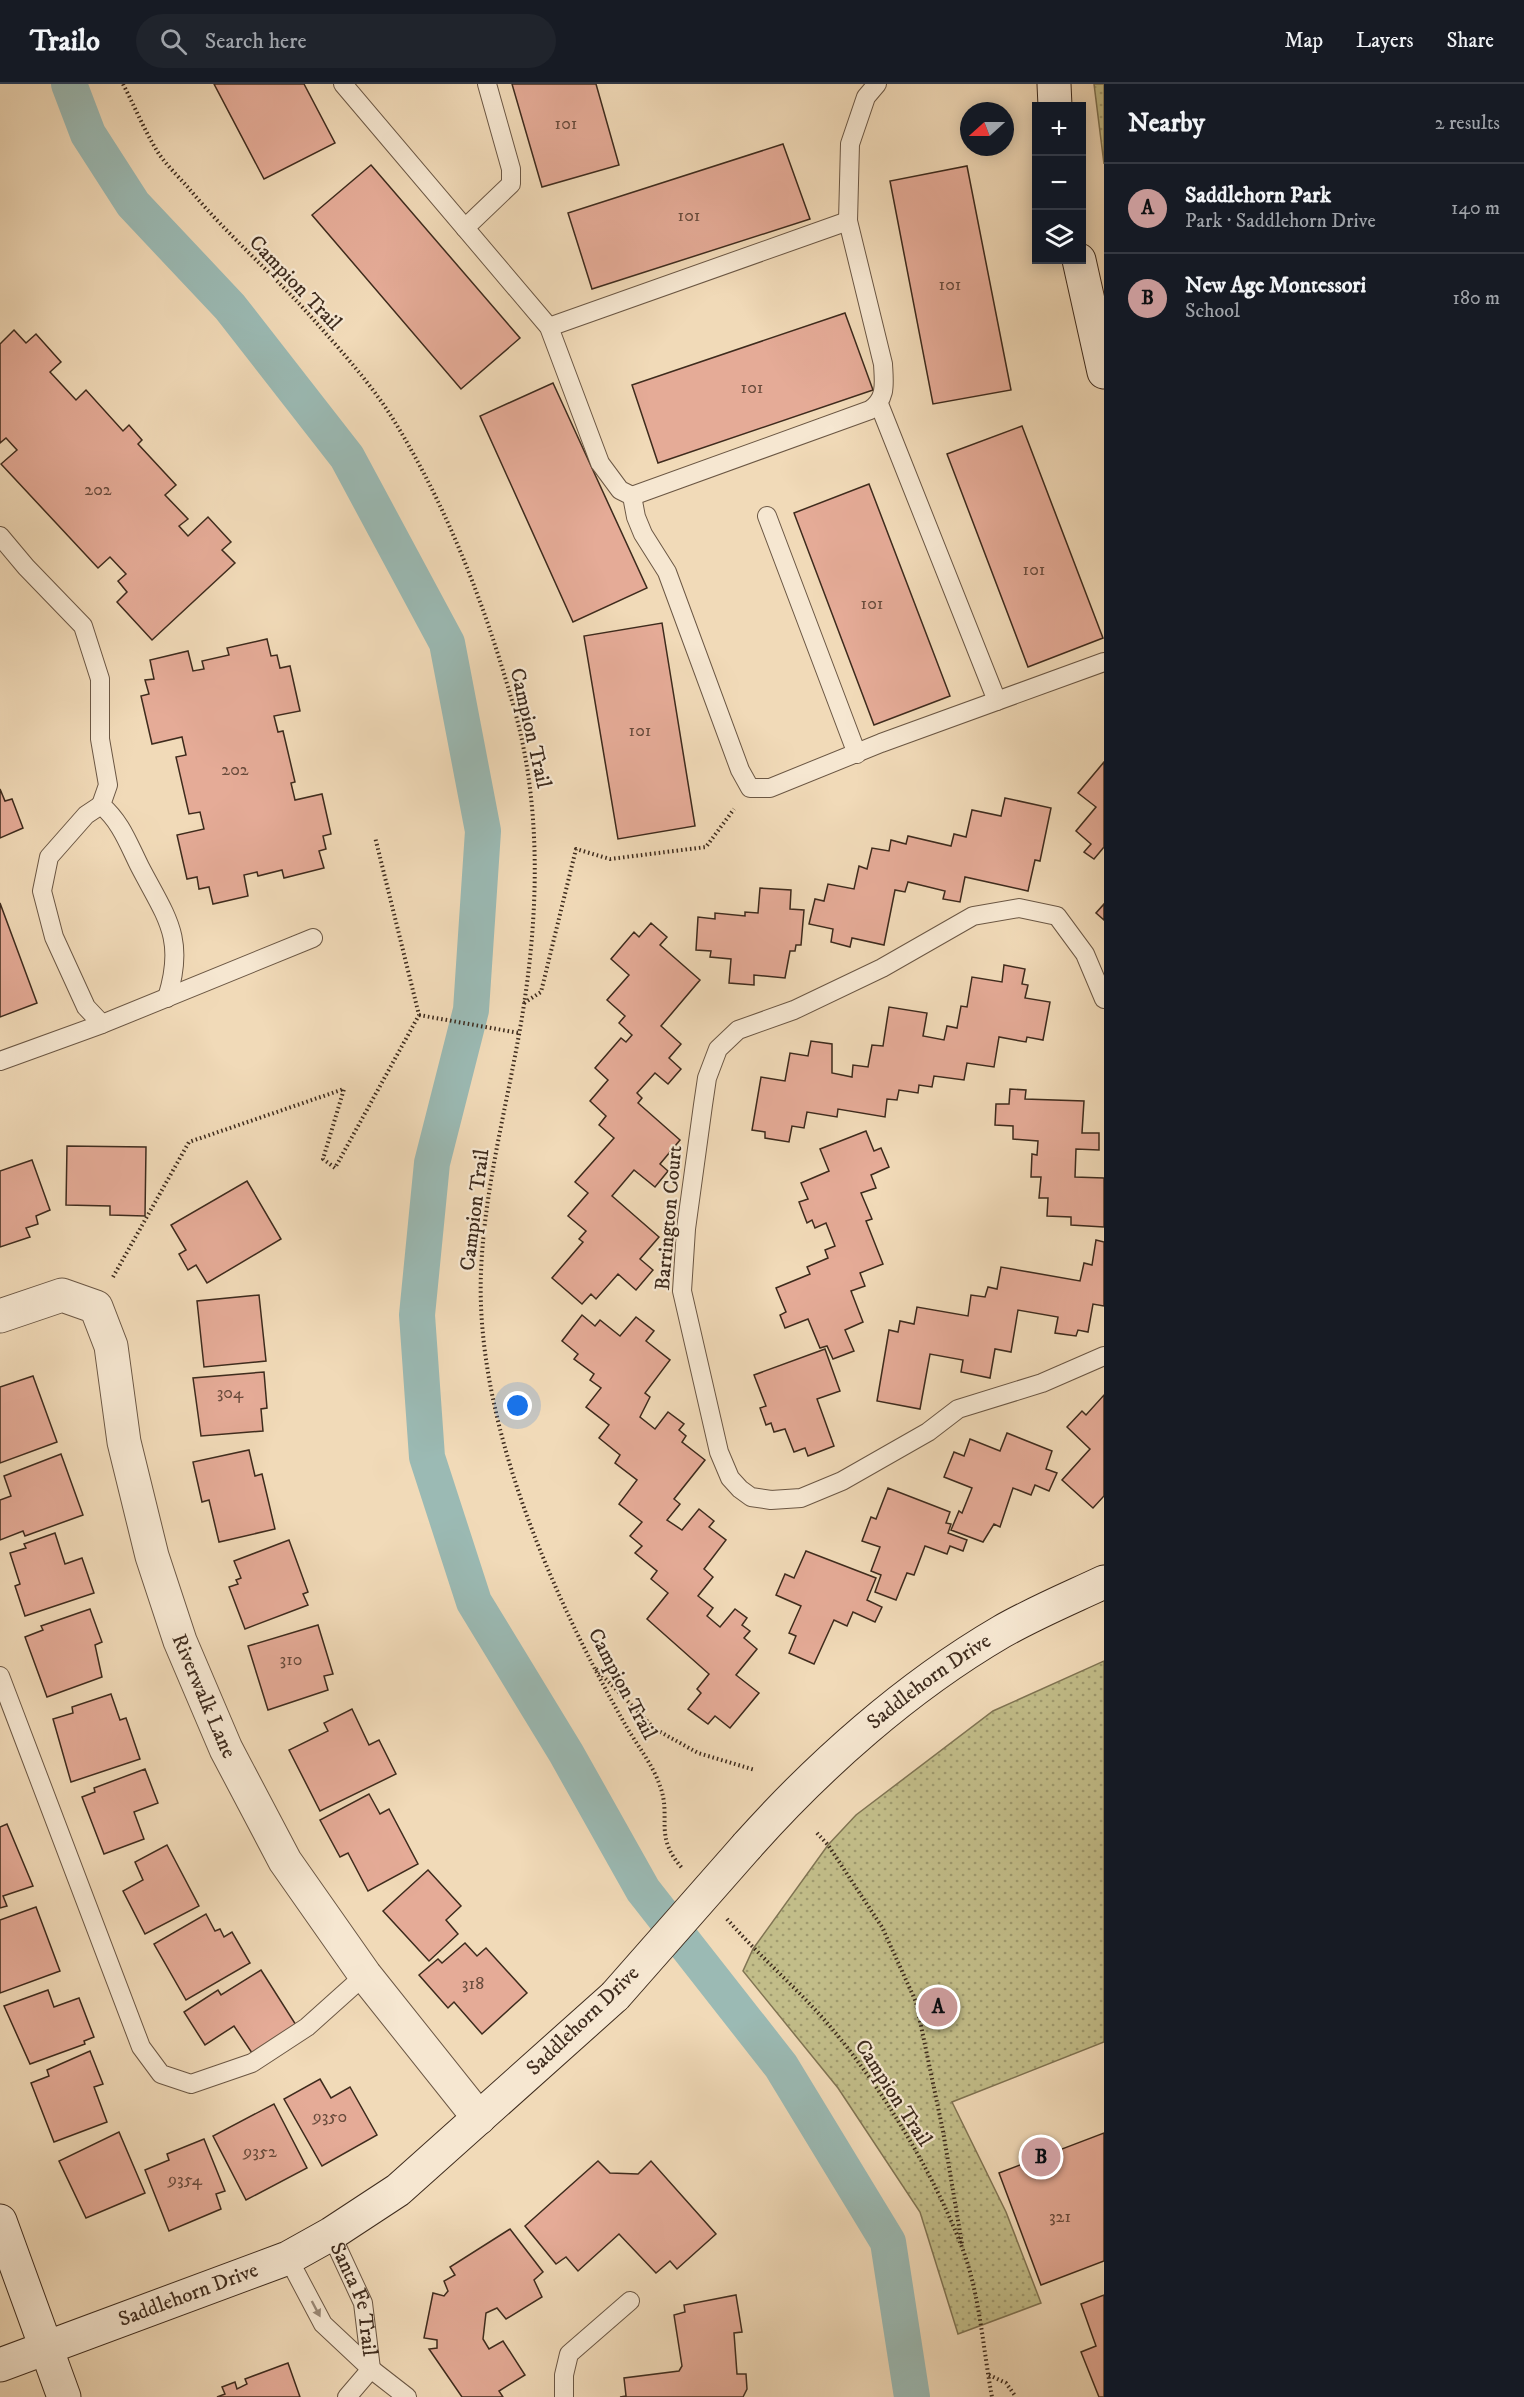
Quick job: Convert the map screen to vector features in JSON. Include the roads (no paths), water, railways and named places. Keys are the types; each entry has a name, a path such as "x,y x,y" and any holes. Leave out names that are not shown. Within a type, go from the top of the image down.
{"street":[{"path":"1054,84 1055,102"},
{"path":"1080,264 1104,372"},
{"name":"Riverwalk Lane","path":"0,1316 62,1295 96,1307 111,1346 124,1442 146,1533 180,1641 226,1749 285,1861 365,1975 479,2118"},
{"name":"Saddlehorn Drive","path":"0,2365 288,2258 332,2234 398,2190 615,1996 747,1846 815,1774 904,1698 1001,1632 1104,1582"},
{"path":"0,2221 64,2397"}],"lane":[{"path":"343,84 549,327 600,463 620,490 632,496 870,410 879,404 884,388 883,364 848,221 850,144 866,97 877,84"},
{"path":"465,228 511,184 512,170 487,84"},
{"path":"549,327 848,221"},
{"path":"879,404 997,701"},
{"path":"632,496 636,517 643,534 667,572 740,770 750,788 770,788 1104,662"},
{"path":"767,516 857,754"},
{"path":"0,536 26,567 83,626 100,679 100,739 108,785 101,805 86,815 50,857 42,891 54,938 86,1007 102,1024"},
{"path":"101,805 117,818 168,917 176,957 167,998"},
{"name":"Barrington Court","path":"1104,999 1085,954 1056,916 1019,908 973,916 871,974 794,1010 738,1030 718,1049 707,1078 686,1229 682,1291 719,1452 730,1478 752,1497 771,1500 801,1498 852,1475 928,1431 958,1409 1042,1383 1104,1356"},
{"path":"0,1061 102,1024 313,938"},
{"path":"0,1676 141,2047 161,2074 191,2084 252,2063 307,2027 365,1975"},
{"name":"Santa Fe Trail","path":"332,2234 363,2303 371,2369"},
{"name":"Santa Fe Trail","path":"288,2258 323,2324 371,2369 407,2397"},
{"path":"564,2397 564,2375 569,2354 630,2301"},
{"path":"347,2397 371,2369"}],"waterway":[{"path":"69,84 88,134 133,204 230,307 347,457 447,643 483,831 471,1010 432,1163 417,1315 427,1457 474,1602 566,1753 643,1890 781,2066 888,2242 912,2397"}],"place":[{"name":"Saddlehorn Park","path":"938,2007"},
{"name":"New Age Montessori","path":"1041,2157"}]}
